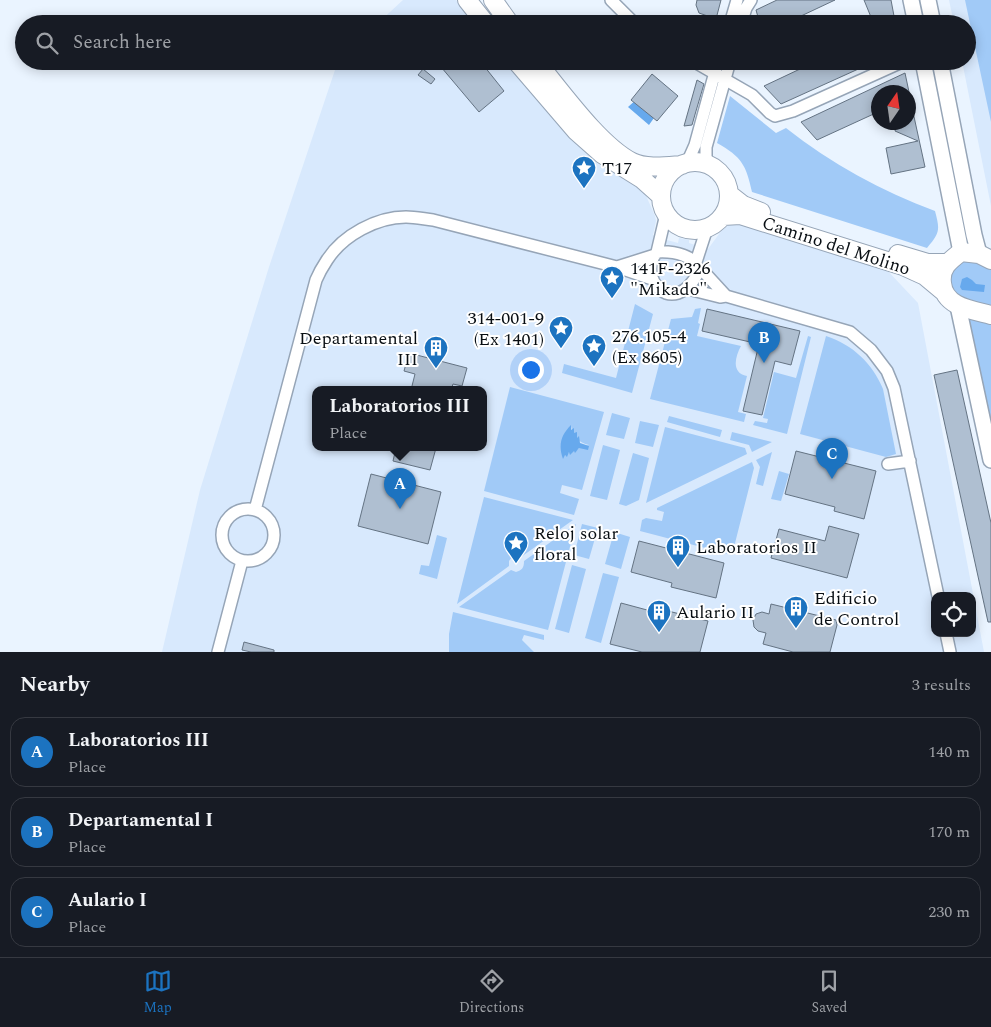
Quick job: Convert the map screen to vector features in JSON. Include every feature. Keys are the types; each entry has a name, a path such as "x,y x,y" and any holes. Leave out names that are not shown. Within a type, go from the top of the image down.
{"main road":[{"path":"467,0 479,15"},
{"path":"493,0 504,15"},
{"path":"912,0 914,15"},
{"path":"928,0 930,15"},
{"path":"524,70 576,131 602,154 642,179 661,196"},
{"path":"544,70 611,147 633,163 650,166 695,162 710,166 723,177 729,194 728,205 723,216 707,228 700,230 677,225 666,214 662,205 662,186 673,170 684,164"},
{"path":"926,70 961,252"},
{"path":"942,70 974,235 985,257"},
{"name":"Camino del Molino","path":"729,194 743,205 776,216 928,263 947,263"},
{"name":"Camino del Molino","path":"723,216 740,215 903,266 924,276 958,306"},
{"path":"942,291 941,276 947,263 961,252 985,257"},
{"path":"991,315 958,306 991,460"}],"street":[{"path":"611,0 626,15"},
{"path":"733,15 738,0 745,3 751,0"},
{"path":"744,15 751,0"},
{"path":"709,70 752,95 770,114 775,116 793,111 884,70"},
{"path":"710,166 706,159 706,147 720,76 719,70"},
{"path":"684,164 693,152 720,76 724,70"},
{"path":"666,214 651,273 656,285 666,293 681,293 688,289 698,274 697,266 707,228"},
{"path":"255,510 316,280 327,258 345,239 363,228 393,217 408,216 433,220 617,267 652,279"},
{"path":"617,267 665,252 692,259 726,296"},
{"path":"688,289 720,297 726,296 850,332 870,350 887,372 894,388 937,592"},
{"path":"888,464 910,461"},
{"path":"247,508 262,512 271,522 275,535 271,549 265,556 258,560 242,561 234,558 223,545 222,528 232,514 247,508"},
{"path":"218,652 242,561"},
{"path":"947,637 950,652"}],"shaded area":[{"path":"403,0 456,0 468,15 387,15"},
{"path":"949,0 991,0 991,206 964,70 976,70 976,15 952,15"},
{"path":"965,0 991,0 991,122 976,52 976,15 968,15"},
{"path":"335,70 513,70 563,130 598,164 644,191 655,216 656,221 653,235 656,237 678,243 679,238 689,240 689,243 708,249 722,230 729,225 741,223 885,268 918,303 973,592 931,592 931,637 976,637 976,610 984,652 162,652 200,490 269,267"},
{"path":"730,96 776,133 786,128 858,176 896,195 935,211 938,223 937,235 927,248 752,192 748,175 742,163 732,153 717,143"},
{"path":"637,99 656,115 649,125 628,107"},
{"path":"958,262 974,262 991,270 991,307 952,293 949,274"},
{"path":"967,277 976,284 985,285 984,292 962,290 960,287 962,279"},
{"path":"635,304 653,314 632,393 562,373 564,364 616,378"},
{"path":"701,308 697,336 741,346 737,355 736,368 738,372 747,376 738,412 746,414 744,422 650,399 671,319 692,317 695,309"},
{"path":"968,317 991,323 991,423"},
{"path":"808,336 811,337 787,434 753,425 755,421 767,423 768,419 763,418 774,372 796,378"},
{"path":"826,336 845,344 860,356 873,371 883,389 896,454 886,457 800,434"},
{"path":"510,387 604,412 582,490 562,485 560,493 579,499 574,515 484,491","holes":["571,426 577,438 582,443 589,445 579,448 575,452 574,450 569,452 566,456"]},
{"path":"612,413 630,418 624,439 606,435"},
{"path":"669,416 722,430 720,437 667,422"},
{"path":"640,421 659,425 653,447 635,443"},
{"path":"571,425 571,430 574,428 574,433 577,432 577,438 579,436 580,443 589,446 588,450 579,448 570,455 569,452 567,457 565,455 563,459 561,440"},
{"path":"665,427 745,448 747,454 646,503"},
{"path":"732,432 772,442 752,452 749,445 730,440"},
{"path":"603,445 620,450 607,500 590,496"},
{"path":"772,452 763,486 756,484 760,467 756,460"},
{"path":"633,453 649,458 639,500 626,506 619,504"},
{"path":"752,462 754,468 732,555 640,531 642,520 646,518 662,521 664,512 657,510 657,508"},
{"path":"779,471 789,474 781,501 771,499"},
{"path":"484,497 573,520 521,557 512,557 509,561 509,566 457,604"},
{"path":"576,524 548,630 459,607 511,570 516,572 521,569 524,561"},
{"path":"582,524 598,528 589,559 574,555"},
{"path":"614,532 630,537 621,569 605,564"},
{"path":"437,535 447,538 437,579 419,574 421,565 429,566"},
{"path":"572,565 586,569 569,633 555,629"},
{"path":"603,573 619,577 601,643 585,638"},
{"path":"453,612 544,635 544,640 524,635 522,640 534,652 449,652 449,634"}],"building":[{"path":"697,0 721,0 717,15 699,13 696,5"},
{"path":"777,0 835,0 803,15 757,15 756,10"},
{"path":"864,0 891,0 894,15 870,15"},
{"path":"424,70 435,79 431,84 418,75"},
{"path":"444,70 487,70 504,91 479,112"},
{"path":"798,70 856,70 781,104 764,86"},
{"path":"905,73 908,85 880,85"},
{"path":"652,74 678,96 657,121 631,100"},
{"path":"697,80 704,84 692,125 684,126"},
{"path":"871,89 871,115 817,140 801,122"},
{"path":"916,126 925,167 891,174 886,148 918,141 895,131 916,130"},
{"path":"707,309 800,331 791,365 775,361 762,415 743,411 759,344 702,331"},
{"name":"Departamental III","path":"409,353 467,368 462,386 453,384 452,386 412,386 415,374 404,371"},
{"path":"957,370 991,523 991,622 988,622 934,375"},
{"path":"395,451 435,451 430,470 393,461"},
{"path":"796,451 876,471 864,519 834,511 835,507 785,494"},
{"path":"371,474 441,492 428,544 358,526"},
{"path":"829,526 859,534 847,578 771,558 779,529 825,541"},
{"name":"Laboratorios II","path":"639,541 724,563 716,598 671,587 672,583 631,572"},
{"name":"Aulario II","path":"621,603 662,614 664,610 708,621 700,652 642,652 610,644"},
{"name":"Edificio de Control","path":"771,604 836,620 837,625 830,652 793,652 763,644 766,633 758,631 754,627 753,620 756,614 762,612 769,614"},
{"path":"244,642 274,650 274,652 242,650"}],"place":[{"name":"T17","path":"584,189"},
{"name":"141F-2326 \"Mikado\"","path":"612,299"},
{"name":"314-001-9 (Ex 1401)","path":"561,349"},
{"name":"Departamental I","path":"764,363"},
{"name":"276.105-4 (Ex 8605)","path":"594,367"},
{"name":"Departamental III","path":"436,369"},
{"name":"Aulario I","path":"832,479"},
{"name":"Laboratorios III","path":"400,509"},
{"name":"Reloj solar floral","path":"516,564"},
{"name":"Laboratorios II","path":"678,568"},
{"name":"Edificio de Control","path":"796,629"},
{"name":"Aulario II","path":"659,633"}]}
